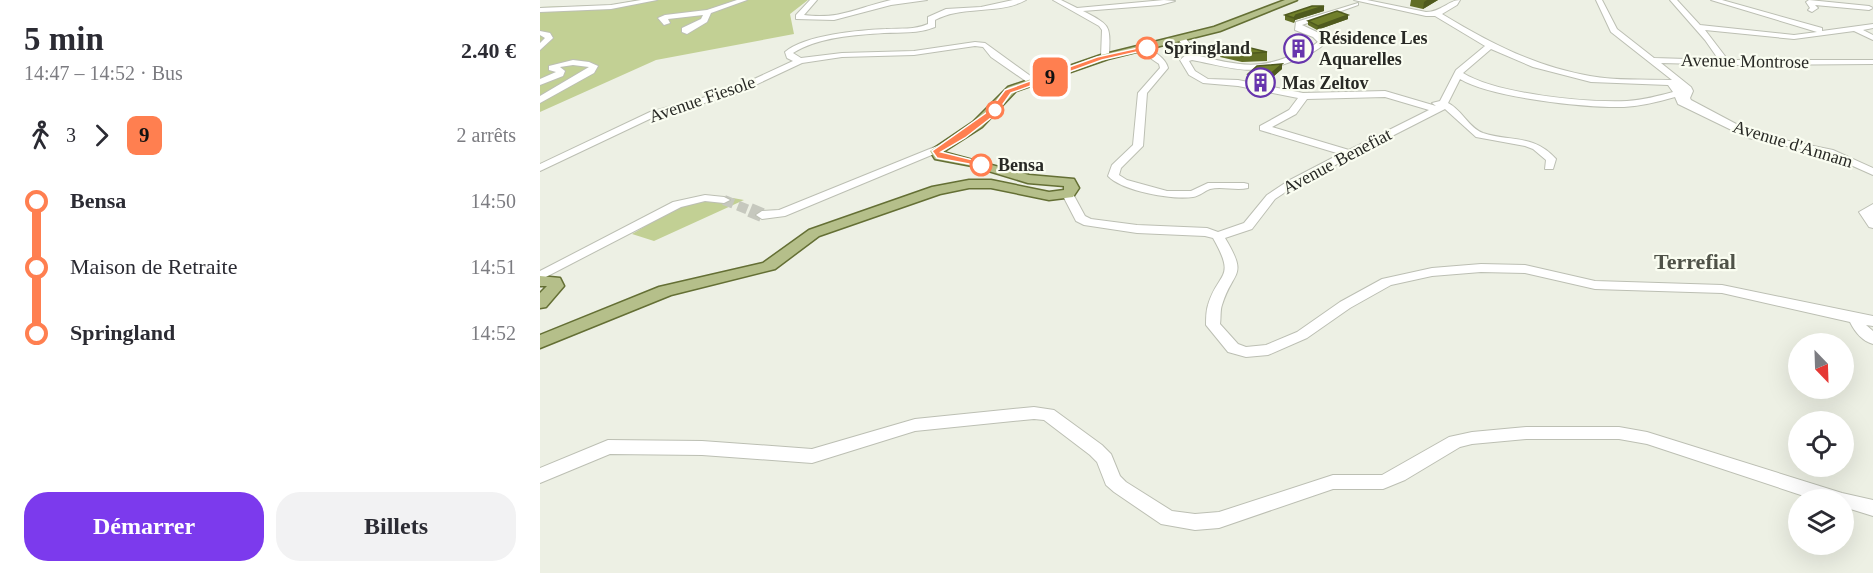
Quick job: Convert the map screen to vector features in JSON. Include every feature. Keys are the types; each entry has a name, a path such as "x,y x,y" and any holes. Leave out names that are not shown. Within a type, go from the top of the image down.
{"main road":[{"path":"540,342 664,291 769,266 814,233 937,190 969,184 991,184 1049,196 1068,194 1072,188 1069,182 1028,178 940,156 936,151 957,140 993,112 1008,91 1105,57 1182,39 1234,23 1293,0"},
{"path":"540,281 554,281 556,286 540,303"}],"street":[{"path":"540,10 588,9 654,0"},
{"path":"664,23 667,21 662,18 665,17 708,12 744,0"},
{"path":"814,0 799,17 824,21 842,19 891,2 924,0"},
{"path":"800,61 790,56 789,52 804,44 868,33 913,32 932,25 931,19 939,13 981,9 1023,0"},
{"path":"1056,0 1102,24 1106,30 1105,57"},
{"path":"1115,14 1145,11 1131,0"},
{"path":"1457,0 1455,4 1437,14 1420,14 1359,2 1299,24 1298,28 1316,35 1322,42 1317,48 1268,67 1257,69 1233,66 1191,57 1184,60 1192,73 1206,81 1238,83 1303,96 1385,94 1414,103 1440,107 1461,115 1471,131 1480,135 1537,147 1551,159 1549,167"},
{"path":"1599,0 1614,30 1653,60"},
{"path":"1673,0 1715,46 1724,61"},
{"path":"1714,0 1825,31"},
{"path":"1863,0 1871,10"},
{"path":"1078,10 1098,6 1138,6 1172,1"},
{"path":"1812,10 1814,8 1809,2 1871,10"},
{"path":"687,32 685,30 704,20 708,12"},
{"path":"1437,14 1490,46 1458,74 1440,107"},
{"path":"1698,27 1794,37 1873,26"},
{"path":"1855,29 1873,38"},
{"path":"540,33 549,38 540,48"},
{"path":"1182,39 1192,52 1191,57"},
{"name":"Avenue Fiesole","path":"540,168 653,114 731,93 800,61 842,55 914,53 975,44 985,45 994,55 1033,82"},
{"name":"Avenue Montrose","path":"1490,46 1536,65 1584,78 1675,83"},
{"path":"1143,49 1163,63 1164,68 1143,93 1138,146 1116,167 1113,176 1123,182 1167,194 1193,194 1208,186 1244,186"},
{"name":"Avenue Montrose","path":"1653,60 1675,83"},
{"name":"Avenue Montrose","path":"1653,60 1739,63 1873,62"},
{"path":"540,82 560,74 561,71 552,68 560,64 584,62 594,66 591,71 540,100"},
{"path":"1458,74 1465,81 1474,83"},
{"path":"1453,85 1474,83"},
{"name":"Avenue d'Annam","path":"1474,83 1539,96 1603,104 1625,104 1679,97 1712,117"},
{"path":"1675,83 1671,86 1679,97 1689,91"},
{"name":"Avenue d'Annam","path":"1675,83 1686,87 1689,91 1685,96 1687,102 1752,136 1829,152 1873,172"},
{"path":"1303,96 1287,116 1263,129 1351,154"},
{"name":"Avenue Benefiat","path":"1218,236 1248,226 1271,196 1292,183 1440,107"},
{"path":"762,215 781,213 942,147"},
{"path":"1068,194 1080,218 1088,222 1122,228 1207,232 1218,236 1229,255 1232,272 1215,305 1213,325 1233,348 1246,352 1279,346 1302,335 1345,304 1387,282 1461,268 1525,269 1570,281 1640,288 1722,289 1873,321"},
{"path":"540,276 677,204 705,198 724,200"},
{"path":"1873,207 1866,212 1873,224"},
{"path":"1856,319 1861,329 1873,339"},
{"path":"540,476 608,447 702,448 812,456 932,422 1048,414 1105,459 1112,480 1120,487 1168,518 1195,522 1219,520 1333,482 1383,482 1455,442 1472,438 1526,433 1619,433 1647,438 1807,489"},
{"path":"1854,503 1873,508"}],"green space":[{"path":"637,0 808,0 790,14 794,34 656,60 540,112 540,7 608,5"},
{"path":"733,198 744,200 654,241 632,234 686,205"}],"building":[{"path":"1312,6 1324,6 1296,15 1294,18 1285,15"},
{"path":"1337,11 1348,15 1318,26 1308,21"},
{"path":"1234,44 1267,52 1242,54 1220,49"},
{"path":"1282,64 1266,78 1248,74 1257,66"}],"tunnel":[{"path":"724,200 754,212"},
{"path":"750,210 762,215"}],"bus line":[{"name":"9","path":"981,165 940,156 936,151 962,136 993,112 1008,91 1100,58 1147,48"}],"place":[{"name":"Springland","path":"1147,48"},
{"name":"Résidence Les Aquarelles","path":"1298,48"},
{"name":"Mas Zeltov","path":"1261,83"},
{"name":"Bensa","path":"981,165"}],"district":[{"name":"Terrefial","path":"1695,261"}]}
